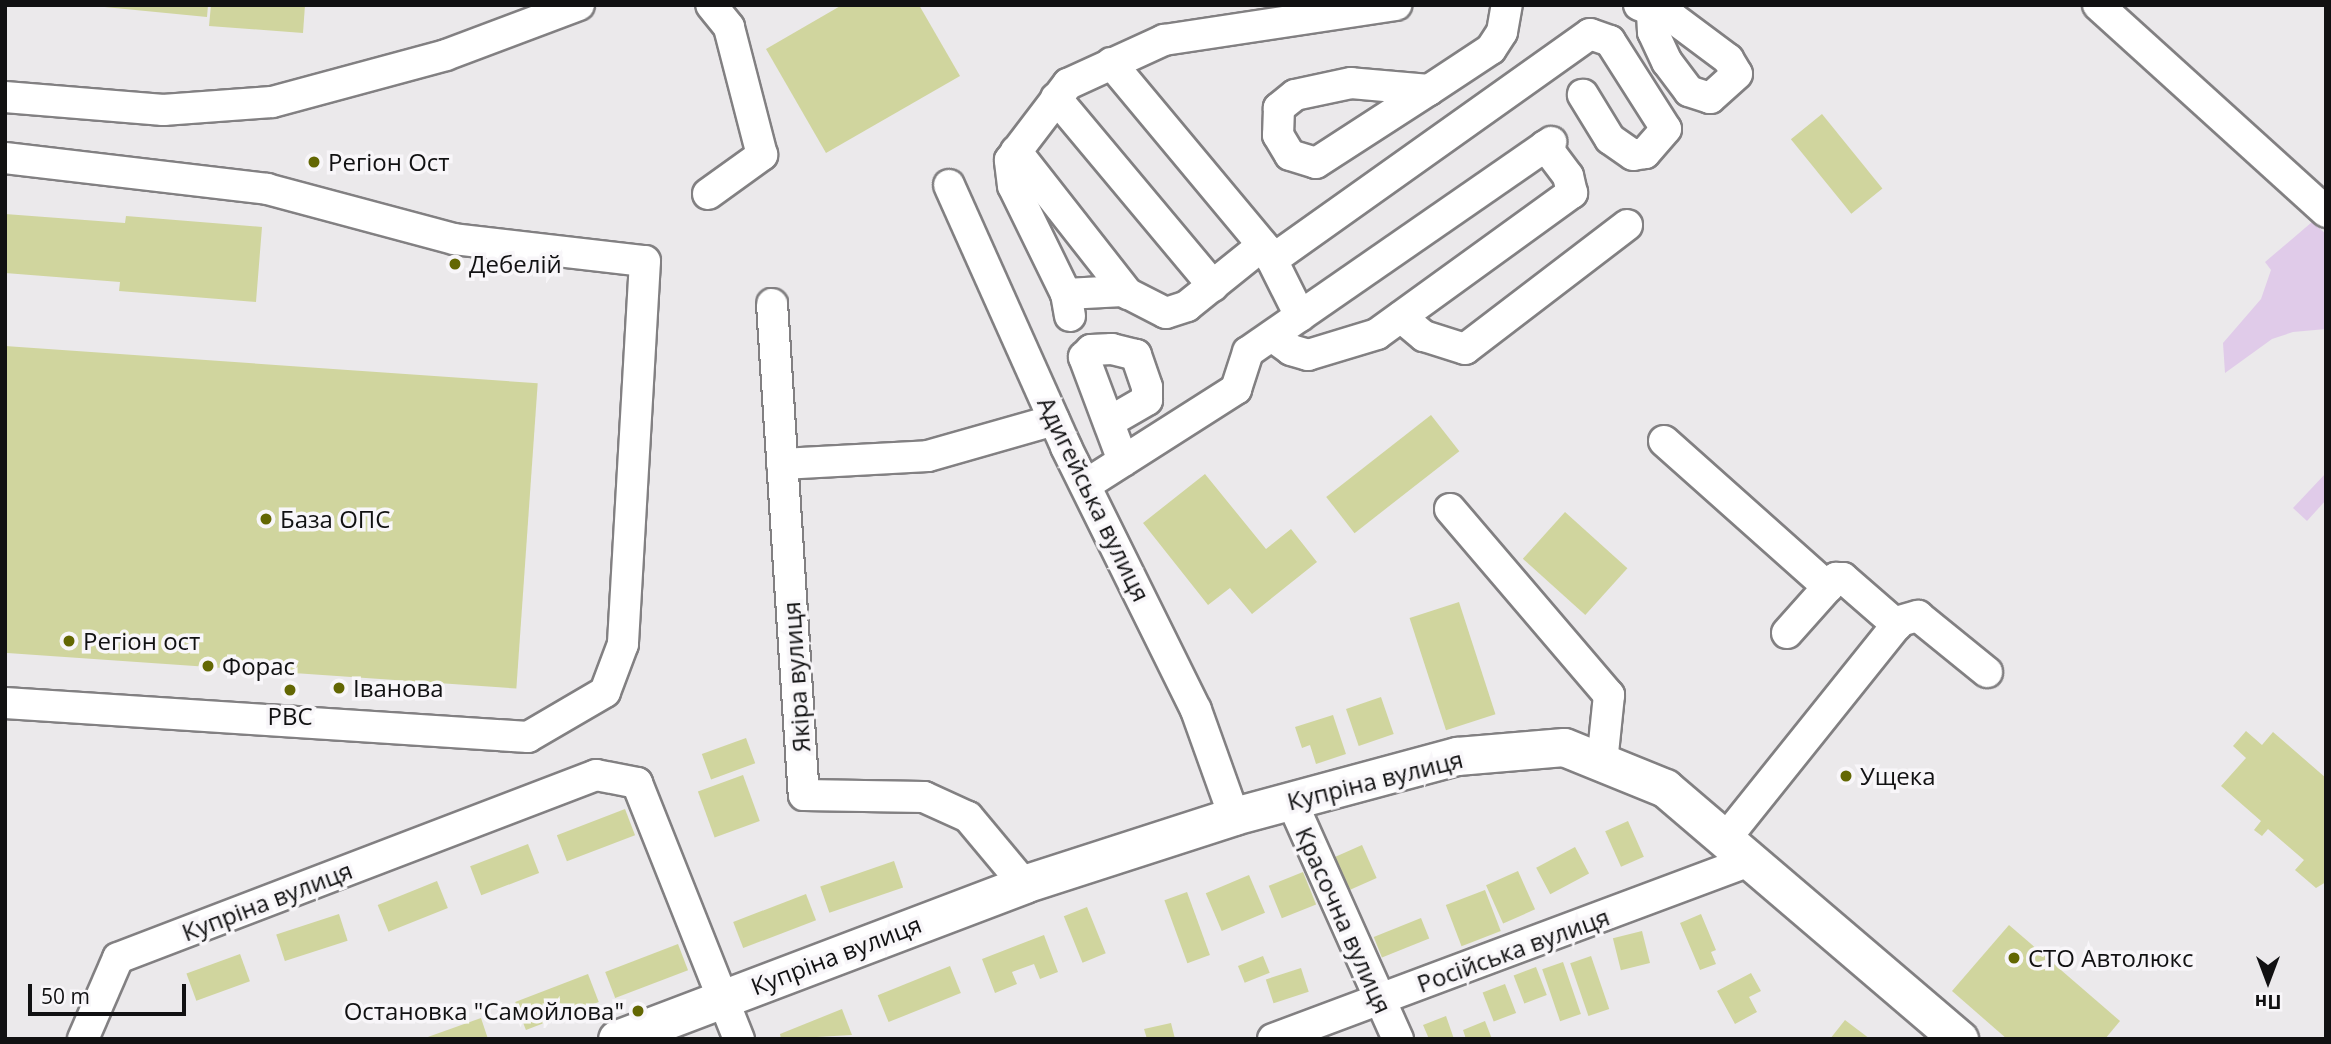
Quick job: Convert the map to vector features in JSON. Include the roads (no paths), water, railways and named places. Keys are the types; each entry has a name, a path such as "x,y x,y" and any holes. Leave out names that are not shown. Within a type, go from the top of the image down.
{"main road":[{"name":"Купріна вулиця","path":"617,1039 1024,884 1234,816 1457,756 1564,747 1665,789 1739,849 1959,1039"}],"street":[{"path":"5,97 163,110 272,102 446,55 579,5"},
{"path":"708,194 762,155 729,27 711,5"},
{"path":"1128,294 1068,305 1013,186 1010,160 1068,84 1164,40 1396,5"},
{"path":"1429,90 1490,49 1502,32 1507,5"},
{"path":"2098,5 2326,212"},
{"path":"1583,95 1611,139 1633,155 1645,153 1666,129 1710,98 1737,74 1728,59 1673,18 1646,8"},
{"path":"1646,8 1653,32 1667,62 1689,91 1710,98"},
{"path":"1016,150 1128,294 1166,313 1187,306 1213,286 1268,253 1590,34 1611,41 1666,129"},
{"path":"1111,62 1268,253 1300,316"},
{"path":"1056,98 1213,286"},
{"path":"1087,484 1236,389 1248,352 1548,144 1568,177 1572,193 1377,334 1308,355 1292,351 1272,336"},
{"path":"5,158 267,189 454,239 645,261 623,644 604,692 528,737 5,703"},
{"name":"Адигейська вулиця","path":"949,185 1054,419 1196,710 1234,816"},
{"path":"1401,317 1424,336 1465,349 1627,225"},
{"name":"Якіра вулиця","path":"772,304 804,795 924,797 968,817 1024,884"},
{"path":"782,464 928,456 1054,419"},
{"path":"1109,422 1123,461"},
{"path":"1664,441 1828,587"},
{"path":"1450,509 1609,695 1602,762"},
{"path":"1787,634 1836,578 1843,578 1897,625"},
{"path":"1739,849 1897,625 1918,616 1987,672"},
{"name":"Купріна вулиця","path":"83,1039 118,958 596,775 637,783 739,1039"},
{"name":"Красочна вулиця","path":"1291,800 1398,1039"},
{"name":"Російська вулиця","path":"1273,1039 1380,999 1739,849"}],"place":[{"name":"Регіон Ост","path":"314,162"},
{"name":"Дебелій","path":"455,264"},
{"name":"База ОПС","path":"266,519"},
{"name":"Регіон ост","path":"69,641"},
{"name":"Форас","path":"208,666"},
{"name":"Іванова","path":"339,688"},
{"name":"РВС","path":"290,690"},
{"name":"Ущека","path":"1846,776"},
{"name":"СТО Автолюкс","path":"2014,958"},
{"name":"Остановка \"Самойлова\"","path":"638,1011"}]}
